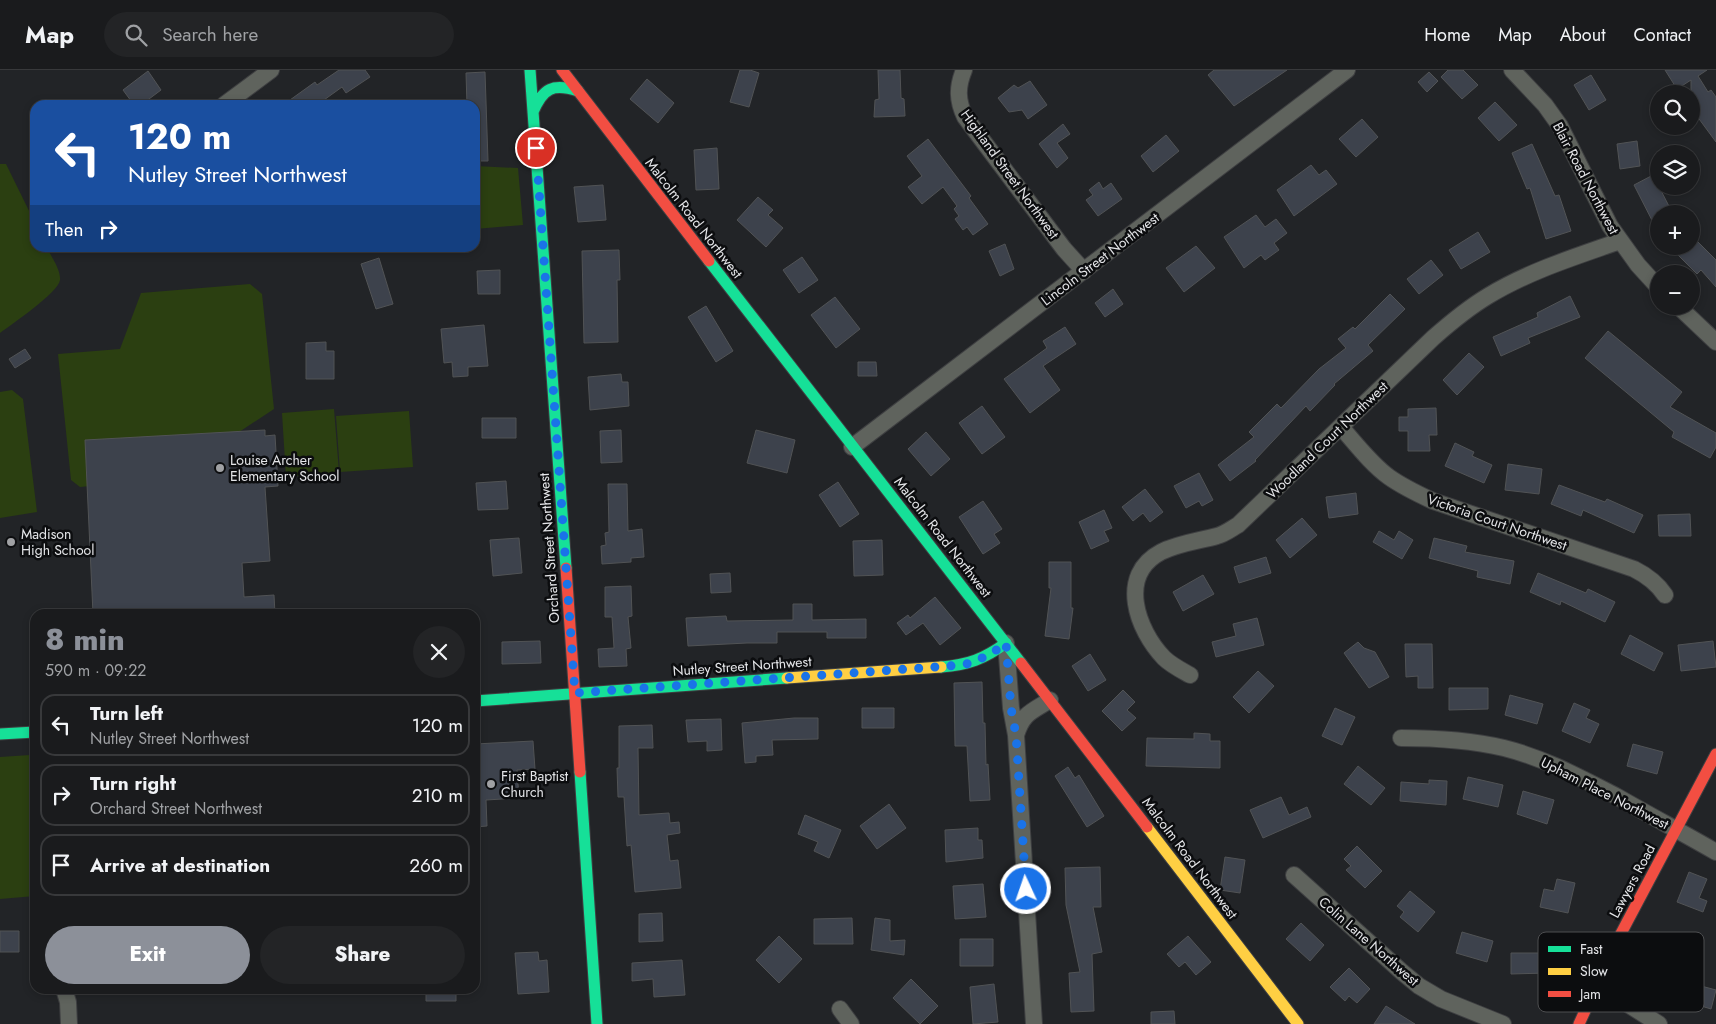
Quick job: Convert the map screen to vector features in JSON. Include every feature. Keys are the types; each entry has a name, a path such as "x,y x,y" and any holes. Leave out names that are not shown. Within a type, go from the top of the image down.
{"main road":[{"name":"Orchard Street Northwest","path":"530,70 597,1024"},
{"name":"Malcolm Road Northwest","path":"562,70 852,447 924,536 1298,1024"},
{"path":"533,112 545,91 560,87 569,87 578,91"},
{"name":"Nutley Street Northwest","path":"480,701 963,665 980,660 1006,643"},
{"path":"0,734 30,732"},
{"name":"Lawyers Road","path":"1622,932 1716,754"},
{"name":"Lawyers Road","path":"1578,1024 1583,1012"}],"street":[{"path":"231,100 271,70"},
{"name":"Highland Street Northwest","path":"964,70 958,94 960,106 965,116 1064,249 1084,271"},
{"name":"Lincoln Street Northwest","path":"852,447 1347,70"},
{"name":"Blair Road Northwest","path":"1512,70 1545,105 1560,126 1610,226 1638,265 1650,278"},
{"name":"Woodland Court Northwest","path":"1190,675 1175,667 1154,646 1139,618 1135,598 1136,584 1141,572 1149,561 1160,552 1218,536 1238,526 1433,338 1488,296 1554,264 1620,241"},
{"path":"1688,315 1716,342"},
{"name":"Victoria Court Northwest","path":"1341,427 1388,476 1408,489 1433,501 1634,569 1647,575 1658,584 1665,595"},
{"path":"1006,643 1011,708 1016,735 1034,1024"},
{"path":"1016,735 1020,721 1050,700"},
{"name":"Upham Place Northwest","path":"1401,738 1469,741 1504,748 1537,758 1569,772 1716,852"},
{"name":"Colin Lane Northwest","path":"1294,875 1419,986 1441,999 1503,1024"},
{"path":"66,994 68,1002 69,1024"},
{"path":"840,1010 851,1024"},
{"path":"1640,1012 1659,1024"}],"green space":[{"path":"0,164 6,164 30,213 30,252 49,252 57,268 60,280 57,286 43,300 0,333"},
{"path":"480,166 518,168 523,225 480,229"},
{"path":"250,284 262,294 274,409 227,440 210,474 80,487 71,480 58,354 120,349 141,293"},
{"path":"12,390 23,399 37,512 0,518 0,392"},
{"path":"334,409 339,472 286,477 282,413"},
{"path":"409,411 413,467 340,472 336,416"},
{"path":"30,755 30,896 0,899 0,757"}],"building":[{"path":"339,70 365,70 370,77 346,93 342,87 324,100 290,100 315,82 317,85"},
{"path":"740,70 750,70 759,73 749,107 730,102"},
{"path":"878,70 900,70 901,98 904,99 905,116 874,117 875,100 879,99"},
{"path":"1214,70 1287,70 1234,106 1208,75"},
{"path":"1448,70 1463,70 1478,85 1462,99 1441,77"},
{"path":"1665,70 1707,70 1698,76 1708,92 1711,90 1716,97 1716,142 1700,120 1700,85 1691,85 1691,80 1683,85 1674,85"},
{"path":"148,71 161,90 148,100 130,100 123,90"},
{"path":"485,72 488,161 480,161 480,100 467,100 466,73"},
{"path":"1429,72 1438,81 1427,92 1418,82"},
{"path":"1591,75 1606,100 1589,110 1574,85"},
{"path":"647,79 674,103 658,123 630,99"},
{"path":"1030,81 1047,105 1028,119 1022,110 1009,112 998,98 1014,85 1018,88"},
{"path":"1495,102 1517,125 1499,141 1478,118"},
{"path":"1362,119 1378,137 1356,157 1339,139"},
{"path":"1063,124 1070,134 1057,143 1068,158 1057,168 1039,144"},
{"path":"1166,135 1179,151 1153,172 1141,156"},
{"path":"928,139 971,196 969,198 988,224 973,235 967,227 963,230 955,219 959,216 954,209 957,206 943,187 922,204 908,187 922,176 907,156"},
{"path":"1637,141 1640,166 1620,169 1617,144"},
{"path":"1532,144 1555,196 1559,195 1571,231 1546,239 1530,188 1527,189 1512,153"},
{"path":"717,148 719,189 696,190 694,150"},
{"path":"1311,165 1319,175 1326,170 1337,184 1294,216 1277,190"},
{"path":"1650,177 1650,195 1663,195 1668,205 1650,205 1650,216 1634,185"},
{"path":"1099,182 1103,189 1111,183 1122,199 1098,216 1086,200 1093,195 1089,190"},
{"path":"603,185 606,220 578,222 574,187"},
{"path":"758,197 773,210 768,215 783,228 766,247 737,220"},
{"path":"1256,215 1265,227 1276,219 1287,233 1274,243 1279,250 1265,260 1261,255 1244,268 1224,237"},
{"path":"1478,232 1490,252 1461,269 1449,250"},
{"path":"1005,244 1014,269 1000,276 989,251"},
{"path":"1700,244 1716,260 1716,287 1700,271 1700,265 1688,265 1678,255 1700,255"},
{"path":"1196,246 1215,268 1184,292 1166,268"},
{"path":"619,250 620,280 617,280 618,342 584,343 582,251"},
{"path":"802,257 818,280 799,293 783,270"},
{"path":"379,258 393,304 376,309 361,264"},
{"path":"1431,260 1443,275 1419,294 1407,279"},
{"path":"500,270 500,294 478,294 477,271"},
{"path":"1113,289 1123,304 1105,317 1095,303"},
{"path":"1390,294 1405,309 1368,345 1373,351 1334,384 1310,411 1306,406 1256,461 1230,481 1218,465 1254,437 1249,432 1277,404 1281,408 1319,369 1346,348 1338,339 1353,327 1355,329"},
{"path":"1570,296 1580,317 1528,338 1530,343 1501,356 1493,337 1538,317 1537,313"},
{"path":"835,297 860,329 836,348 811,315"},
{"path":"706,306 733,351 716,362 688,317"},
{"path":"484,325 488,366 468,367 468,376 453,377 452,362 444,363 441,329"},
{"path":"1065,327 1076,344 1043,366 1060,390 1030,413 1004,379 1047,348 1043,341"},
{"path":"1608,331 1682,392 1670,407 1716,433 1716,447 1710,458 1672,437 1674,432 1585,358"},
{"path":"326,342 326,351 334,351 334,379 306,379 306,343"},
{"path":"25,349 31,358 15,368 9,359"},
{"path":"1469,353 1484,367 1457,395 1443,380"},
{"path":"858,362 876,362 877,376 858,376"},
{"path":"621,374 622,382 628,382 629,406 590,410 588,377"},
{"path":"982,406 1005,437 982,454 959,423"},
{"path":"1436,408 1437,435 1429,435 1430,451 1408,451 1408,431 1399,431 1399,417 1408,417 1408,409"},
{"path":"482,418 516,418 516,438 482,438"},
{"path":"265,430 265,436 275,435 278,486 265,487 270,561 242,563 244,597 274,595 275,609 93,609 85,440"},
{"path":"621,430 622,462 601,463 600,431"},
{"path":"756,430 795,440 787,473 747,463"},
{"path":"926,432 950,459 931,476 908,449"},
{"path":"1455,443 1474,452 1472,456 1492,465 1484,483 1445,466"},
{"path":"1508,464 1542,469 1539,494 1505,490"},
{"path":"1199,473 1213,500 1202,506 1199,501 1186,508 1174,486"},
{"path":"506,481 508,509 478,510 476,483"},
{"path":"838,482 859,514 840,527 819,495"},
{"path":"608,484 627,484 628,531 642,529 644,557 631,558 631,562 602,564 601,546 606,545 605,533 609,532"},
{"path":"1559,485 1605,502 1607,499 1643,515 1634,533 1583,510 1581,516 1551,504"},
{"path":"1145,489 1163,512 1150,522 1143,513 1133,521 1122,507"},
{"path":"1356,493 1358,514 1329,518 1326,497"},
{"path":"983,501 1002,529 994,534 1000,543 983,554 959,517"},
{"path":"1104,510 1112,528 1104,531 1109,541 1091,549 1079,522"},
{"path":"1690,514 1691,536 1659,536 1658,515"},
{"path":"1302,518 1317,535 1290,558 1276,540"},
{"path":"1379,531 1394,540 1399,531 1413,540 1402,559 1373,542"},
{"path":"519,538 522,573 493,576 490,540"},
{"path":"1434,538 1467,546 1465,552 1514,561 1510,584 1477,577 1478,571 1429,558"},
{"path":"882,540 883,575 854,576 853,541"},
{"path":"1266,557 1271,573 1239,583 1234,567"},
{"path":"1049,562 1071,562 1071,608 1073,608 1069,639 1045,636 1051,588 1049,588"},
{"path":"730,573 731,592 711,593 710,574"},
{"path":"1538,573 1586,593 1588,589 1615,602 1605,622 1561,601 1560,605 1530,592"},
{"path":"1203,575 1214,594 1183,611 1173,592"},
{"path":"631,586 632,616 628,617 631,648 626,649 627,666 599,667 598,649 614,648 612,617 605,617 605,587"},
{"path":"935,597 961,628 940,645 923,623 906,635 897,623 908,615 910,618"},
{"path":"793,604 812,604 812,620 866,619 866,638 827,638 827,632 777,632 777,643 688,646 686,618 726,616 727,621 793,620"},
{"path":"1257,618 1264,645 1216,657 1212,642 1236,636 1233,624"},
{"path":"1630,635 1663,653 1654,671 1621,654"},
{"path":"540,641 541,663 502,664 502,642"},
{"path":"1713,641 1716,667 1681,671 1678,645"},
{"path":"1358,642 1364,648 1375,652 1389,677 1369,688 1344,653"},
{"path":"1405,644 1432,644 1433,688 1418,688 1418,676 1406,677"},
{"path":"1090,654 1106,680 1088,691 1072,666"},
{"path":"1258,671 1274,686 1249,713 1233,697"},
{"path":"982,682 983,723 985,723 986,765 988,764 990,800 970,801 967,746 955,746 954,683"},
{"path":"1449,688 1488,688 1488,709 1449,710"},
{"path":"1123,690 1135,702 1127,710 1136,718 1122,731 1102,711"},
{"path":"1510,695 1543,704 1537,724 1505,715"},
{"path":"1574,703 1590,710 1586,718 1599,724 1590,743 1562,731"},
{"path":"862,708 894,708 894,728 862,728"},
{"path":"1335,708 1355,717 1342,745 1322,736"},
{"path":"794,718 818,718 818,739 772,740 773,755 756,756 756,762 745,763 742,723"},
{"path":"721,719 722,750 707,751 707,741 688,742 686,720"},
{"path":"652,725 653,748 638,748 639,815 669,813 670,823 679,822 680,833 667,835 670,861 678,860 681,888 635,892 631,845 627,846 624,797 618,797 619,726"},
{"path":"1194,733 1210,734 1210,741 1220,741 1220,768 1146,766 1147,738 1194,739"},
{"path":"533,741 535,769 517,770 519,798 486,800 487,826 480,827 480,744"},
{"path":"1633,744 1663,752 1657,774 1627,766"},
{"path":"1358,766 1385,788 1371,805 1344,784"},
{"path":"1068,767 1075,778 1079,775 1104,816 1087,827 1055,776"},
{"path":"1468,777 1503,785 1498,807 1463,799"},
{"path":"1429,780 1447,781 1446,805 1400,801 1401,782 1429,784"},
{"path":"1523,791 1554,800 1547,824 1517,814"},
{"path":"1281,797 1289,815 1307,807 1311,817 1263,838 1250,810"},
{"path":"889,804 906,828 877,849 860,826"},
{"path":"805,815 841,830 829,858 814,851 818,842 798,834"},
{"path":"978,828 978,840 982,840 983,858 946,862 945,830"},
{"path":"1357,846 1382,871 1365,888 1346,870 1351,866 1344,859"},
{"path":"1225,857 1245,860 1240,893 1220,890"},
{"path":"1100,867 1101,907 1093,907 1102,952 1092,954 1094,1011 1071,1012 1069,973 1080,972 1066,905 1065,868"},
{"path":"1689,872 1707,879 1699,898 1707,901 1703,912 1677,902"},
{"path":"1557,879 1575,883 1568,913 1540,907 1544,889 1554,891"},
{"path":"983,884 986,917 955,919 953,886"},
{"path":"1410,891 1435,912 1418,932 1400,917 1404,912 1397,906"},
{"path":"662,913 663,941 639,942 639,914"},
{"path":"852,918 853,944 814,944 814,919"},
{"path":"875,918 890,920 890,941 905,940 904,955 871,950"},
{"path":"1301,923 1324,945 1310,961 1286,939"},
{"path":"0,931 19,931 19,952 0,952"},
{"path":"1462,932 1493,941 1487,962 1456,953"},
{"path":"779,936 802,959 779,983 756,960"},
{"path":"1188,936 1211,962 1196,975 1185,962 1179,967 1167,954"},
{"path":"960,939 993,939 993,966 960,966"},
{"path":"538,952 539,961 547,960 549,992 518,994 515,953"},
{"path":"1511,953 1538,953 1538,973 1511,974"},
{"path":"682,960 685,995 654,997 653,979 632,981 632,963"},
{"path":"1349,968 1370,989 1357,1003 1349,996 1345,1001 1330,987"},
{"path":"911,979 938,1006 920,1024 893,998"},
{"path":"994,984 998,1022 973,1024 970,987"},
{"path":"1704,987 1716,990 1711,1009 1704,1007"},
{"path":"426,994 456,994 456,1001 426,1001"},
{"path":"1386,1006 1415,1024 1374,1024"},
{"path":"1174,1011 1175,1024 1151,1024 1151,1012"}],"traffic: fast":[{"path":"530,70 566,568"},
{"path":"533,112 541,97 550,90 562,88 578,91"},
{"path":"709,261 1021,663"},
{"path":"941,667 959,665 975,660 1006,643"},
{"path":"480,701 787,678"},
{"path":"0,734 30,732"},
{"path":"580,772 597,1024"}],"traffic: slow":[{"path":"787,678 941,667"},
{"path":"1147,827 1298,1024"}],"traffic: jam":[{"path":"562,70 709,261"},
{"path":"566,568 580,772"},
{"path":"1021,663 1147,827"},
{"path":"1622,932 1716,754"},
{"path":"1579,1024 1584,1012"}],"place":[{"name":"Louise Archer Elementary School","path":"220,468"},
{"name":"Madison High School","path":"11,542"},
{"name":"First Baptist Church","path":"491,784"}],"route":[{"path":"536,148 575,693 963,665 980,660 1006,643 1011,708 1016,735 1026,889"}]}
